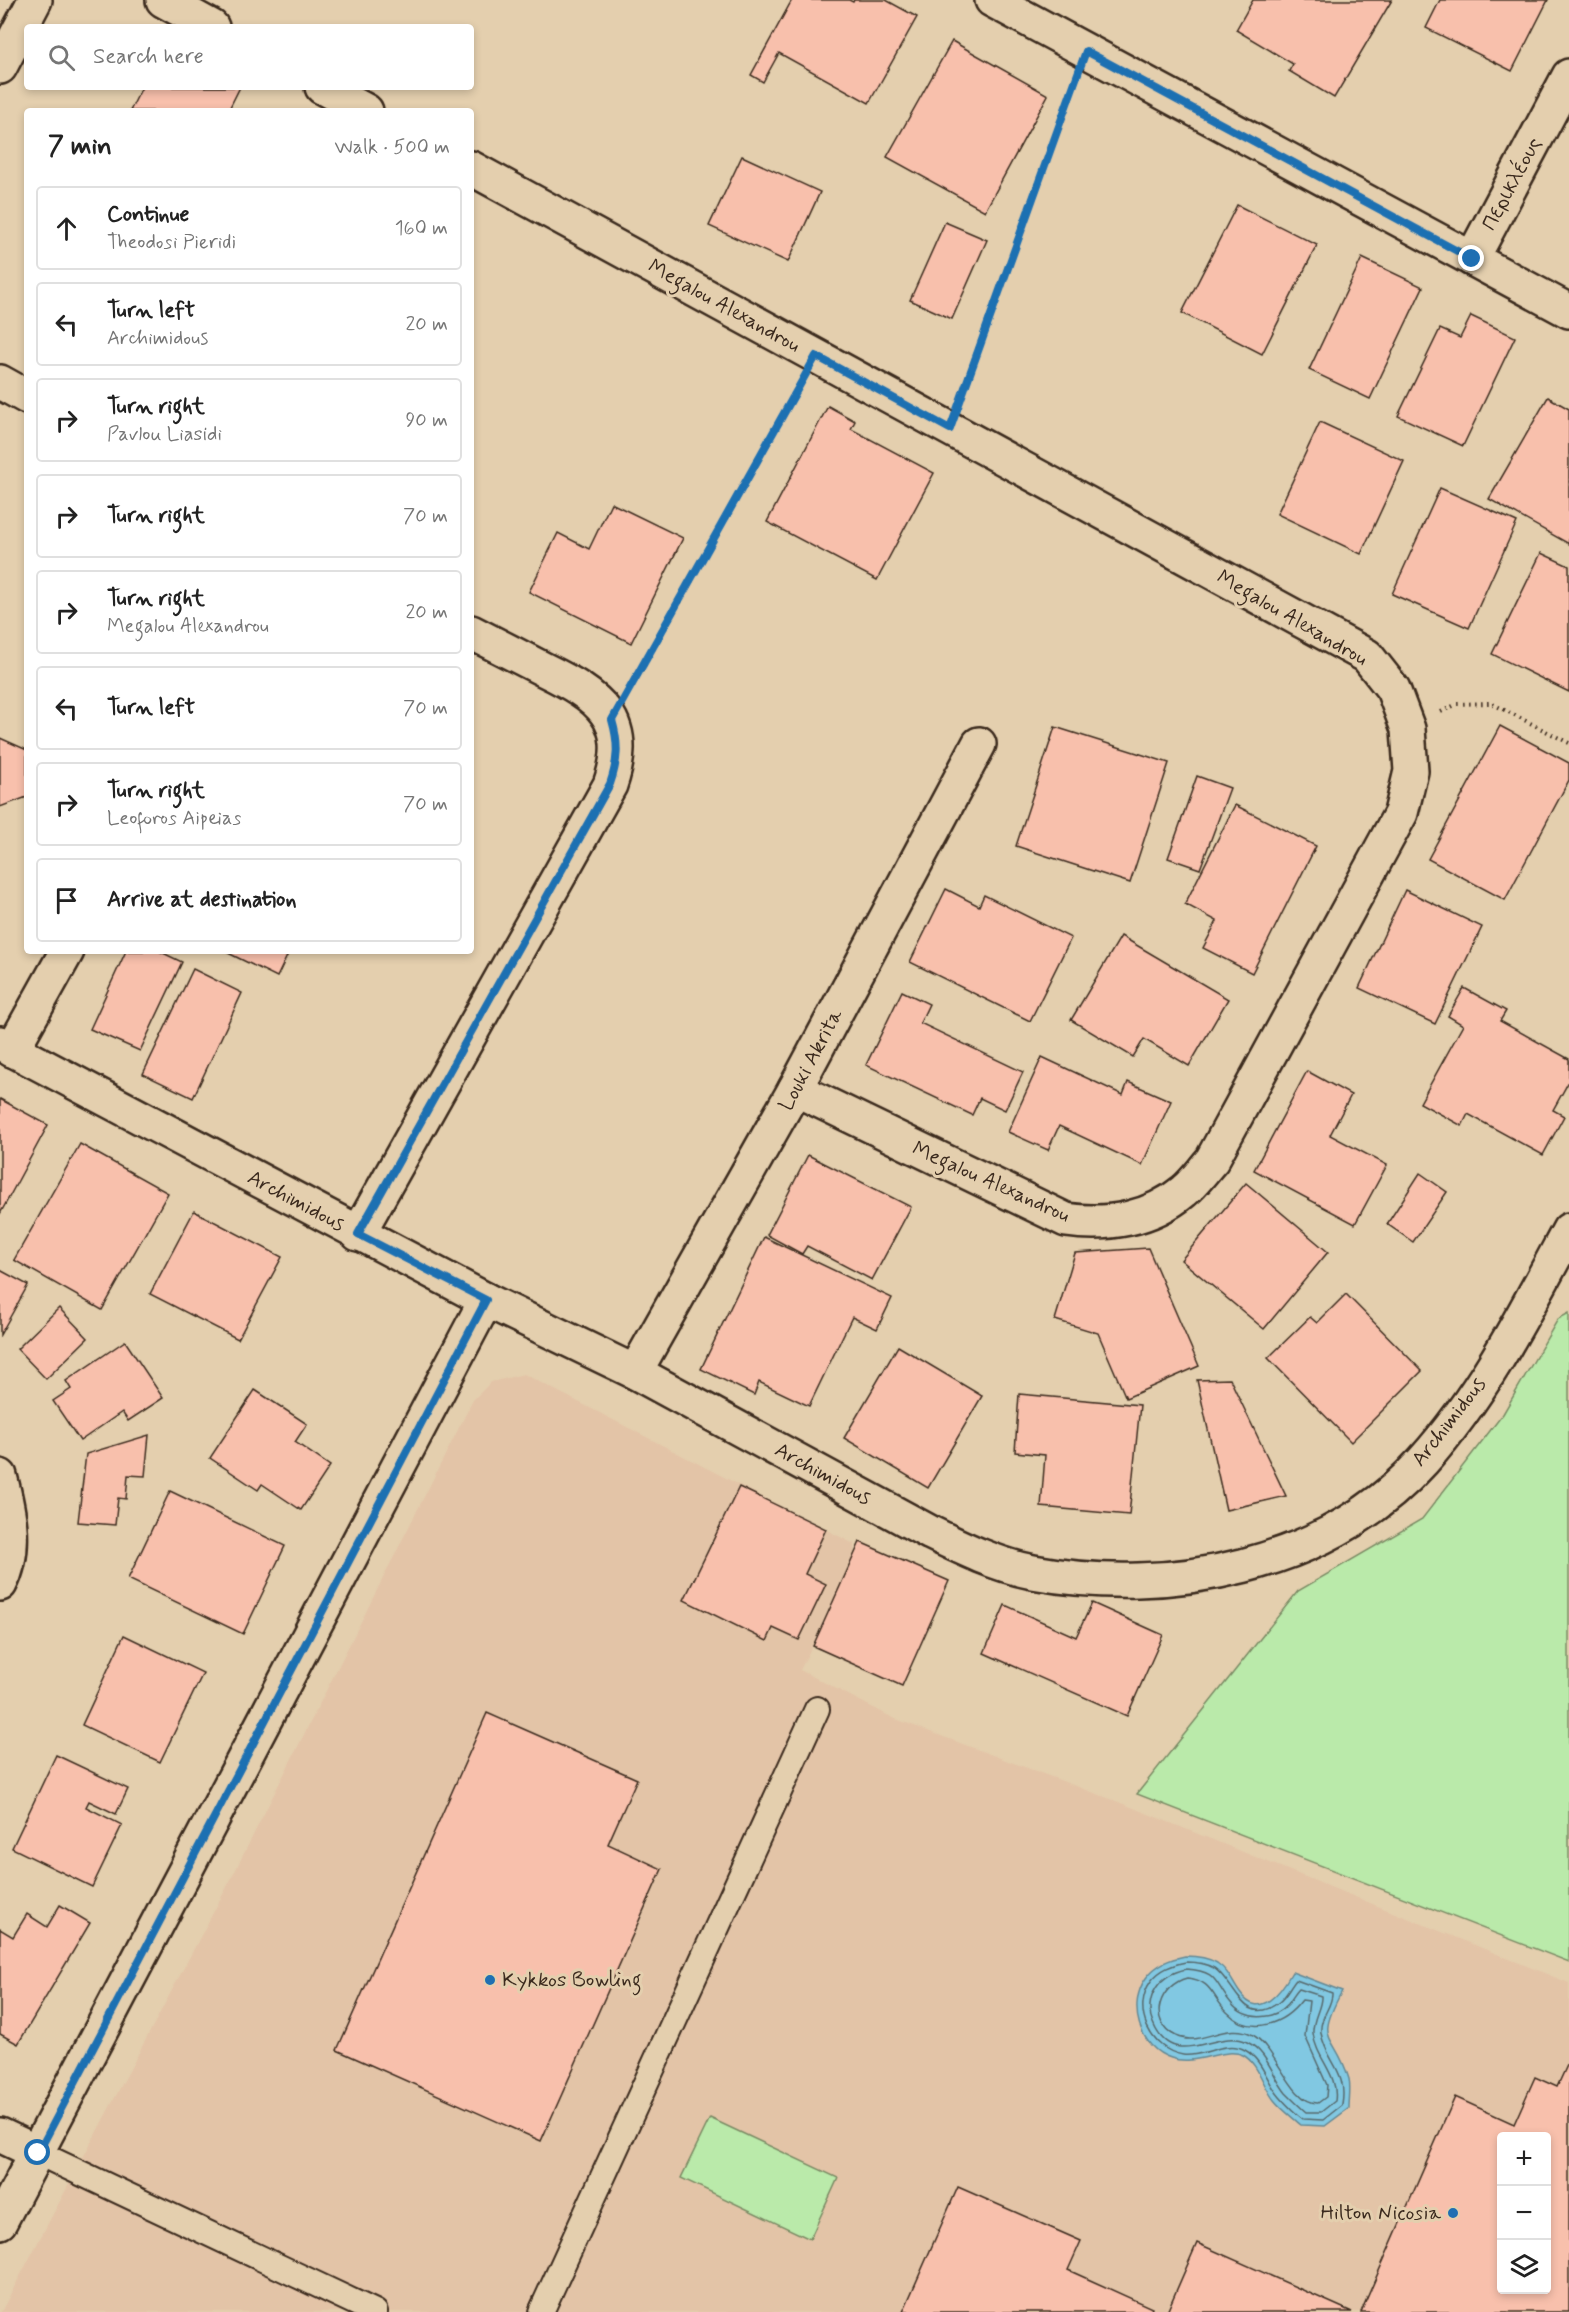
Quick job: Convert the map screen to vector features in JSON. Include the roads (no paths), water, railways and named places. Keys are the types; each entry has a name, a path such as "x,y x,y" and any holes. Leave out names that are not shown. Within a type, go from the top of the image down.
{"street":[{"path":"0,67 35,0"},
{"path":"163,0 207,24"},
{"path":"992,0 1569,311"},
{"name":"Περικλέους","path":"1472,259 1569,76"},
{"path":"328,90 360,108"},
{"name":"Megalou Alexandrou","path":"474,170 1366,656 1393,689 1408,729 1411,771 1401,813 1212,1160 1184,1192 1157,1208 1148,1213 1107,1223 1066,1220 795,1089"},
{"path":"0,382 24,395"},
{"path":"358,1234 610,784 618,763 618,741 612,720 599,702 582,688 474,634"},
{"name":"Louki Akrita","path":"635,1372 795,1089 979,744"},
{"path":"6,1046 65,954"},
{"name":"Archimidous","path":"6,1046 358,1234 486,1300 635,1372 931,1533 982,1558 1032,1572 1096,1580 1212,1573 1280,1556 1327,1534 1374,1505 1422,1462 1460,1415 1494,1365 1567,1238"},
{"path":"0,2222 486,1300"},
{"path":"0,1476 12,1523 6,1573 0,1584"},
{"path":"0,2135 38,2153"}],"lane":[{"path":"541,2312 817,1709"},
{"path":"38,2153 375,2312"}],"water":[{"path":"1185,1956 1201,1957 1217,1963 1227,1973 1240,1993 1255,2004 1263,2004 1270,2000 1292,1972 1342,1991 1333,2008 1328,2030 1329,2037 1349,2079 1349,2108 1325,2126 1301,2125 1274,2100 1253,2063 1243,2055 1227,2053 1200,2059 1180,2060 1160,2053 1151,2045 1139,2024 1137,2000 1140,1988 1150,1973 1159,1966"}],"place":[{"name":"Kykkos Bowling","path":"490,1980"},
{"name":"Hilton Nicosia","path":"1453,2213"}]}
